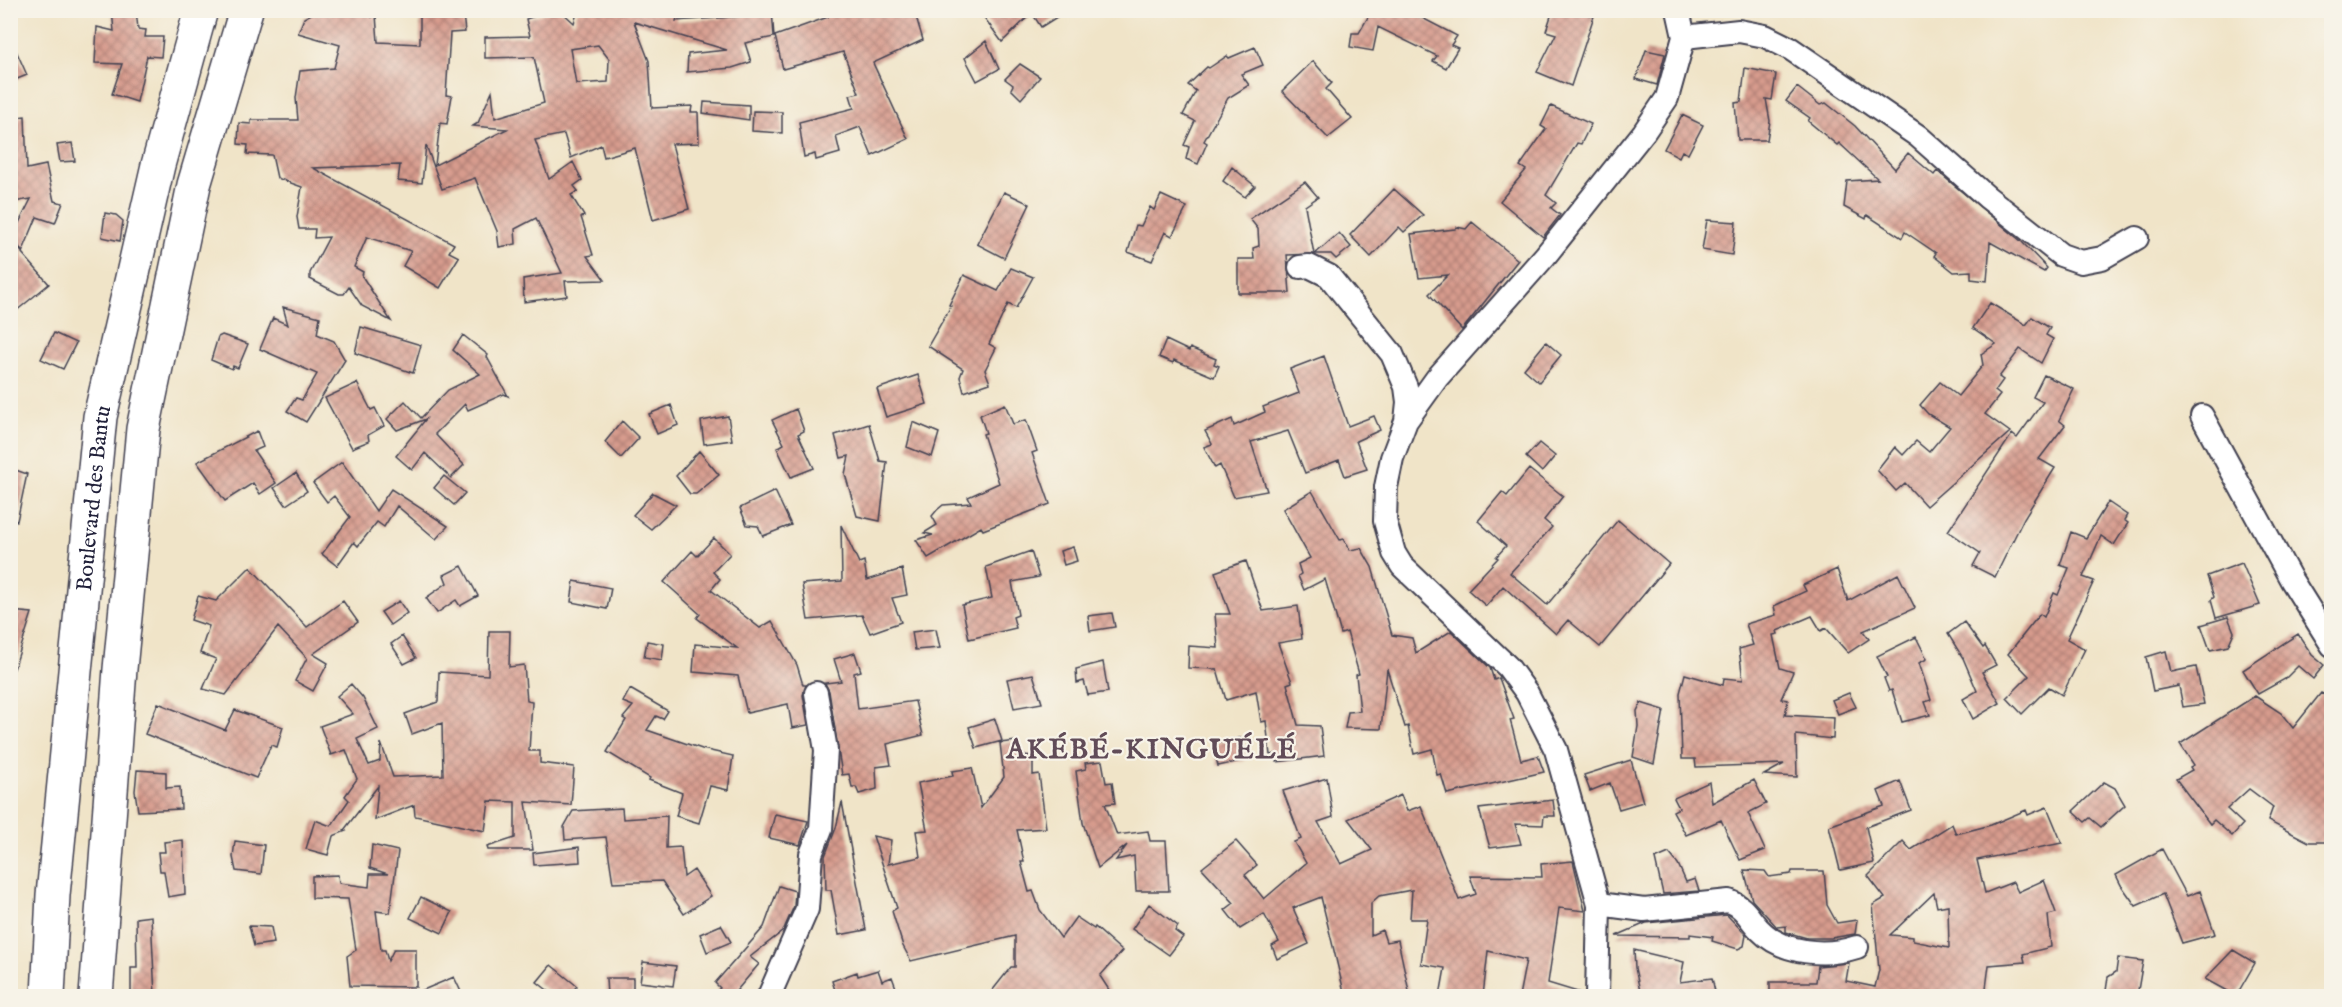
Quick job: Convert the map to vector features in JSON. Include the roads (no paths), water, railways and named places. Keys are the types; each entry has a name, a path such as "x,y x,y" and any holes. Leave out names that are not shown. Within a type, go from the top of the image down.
{"highway":[{"name":"Boulevard des Bantu","path":"48,996 53,895 100,417 158,165 201,10"},
{"name":"Boulevard des Bantu","path":"96,996 120,669 143,429 194,185 246,10"}],"street":[{"path":"1597,996 1599,904 1556,750 1527,693 1508,667 1417,583 1394,553 1385,521 1386,487 1392,458 1406,421 1437,378 1545,256 1644,132 1666,98 1684,37 1678,10"},
{"path":"1684,37 1739,32 1765,36 1791,49 1918,136 1987,197 2061,255 2081,262 2102,258 2137,238"},
{"path":"1300,267 1309,266 1329,276 1392,354 1406,387 1406,421"},
{"path":"2202,416 2292,581 2331,645"},
{"path":"769,996 807,909 811,854 821,829 826,750 816,693"},
{"path":"1599,904 1644,910 1730,901 1739,905 1751,916 1757,927 1779,945 1828,953 1857,947"}],"district":[{"name":"AKÉBÉ-KINGUÉLÉ","path":"1152,748"}]}
